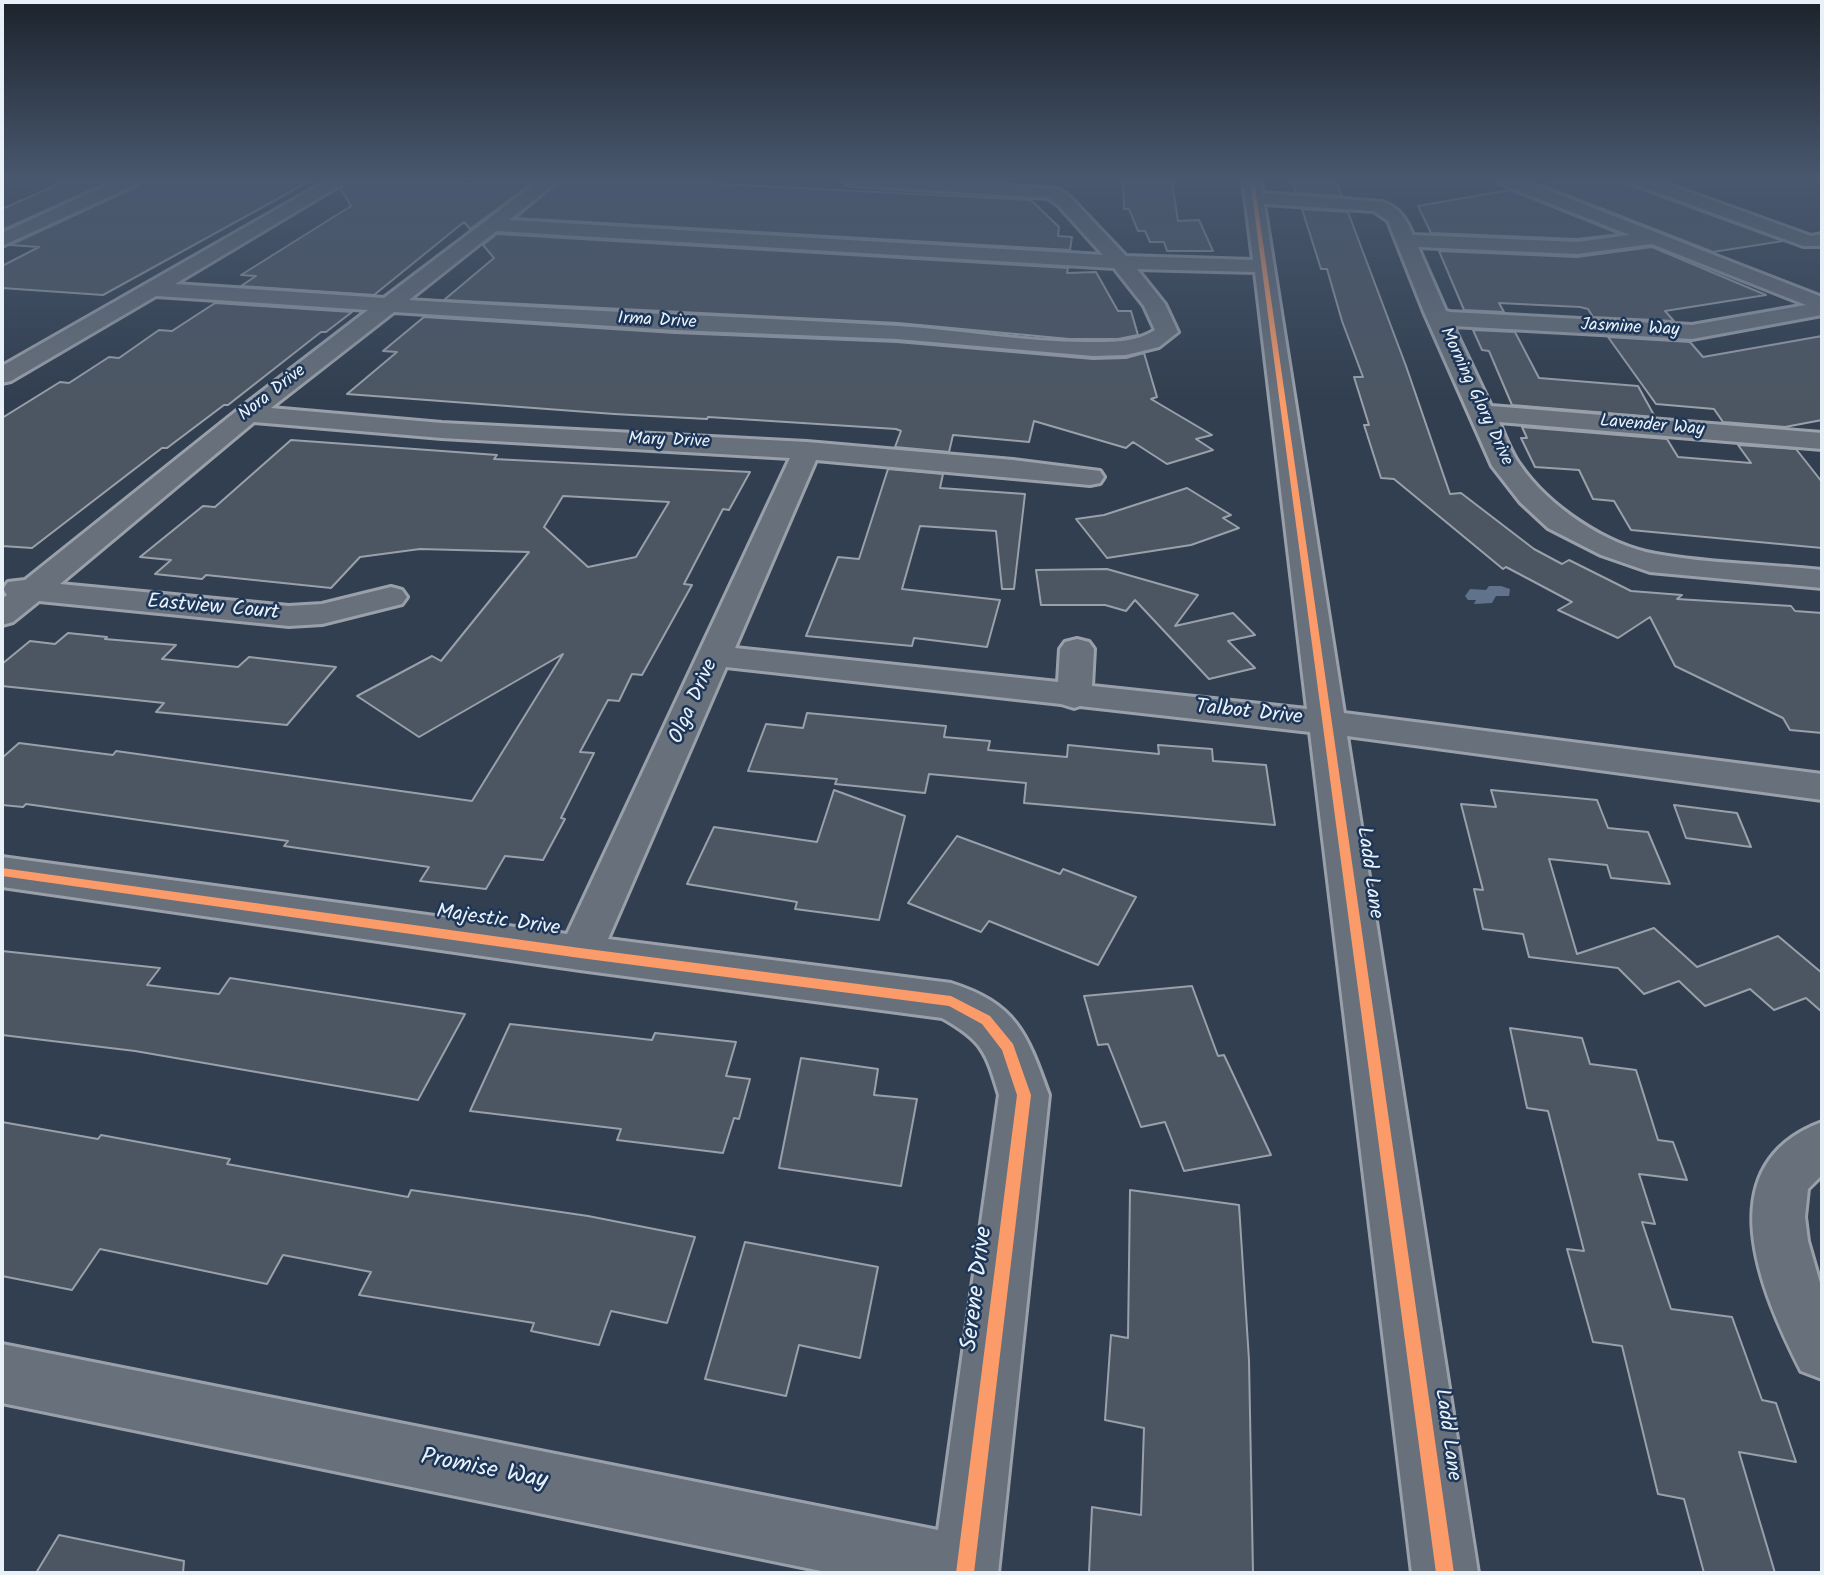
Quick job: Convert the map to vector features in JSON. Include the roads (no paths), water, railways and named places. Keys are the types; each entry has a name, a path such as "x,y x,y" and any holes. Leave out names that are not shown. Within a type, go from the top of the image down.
{"street":[{"path":"2,376 213,254"},
{"name":"Nora Drive","path":"2,615 248,414 454,254"},
{"path":"975,254 1119,262 1264,266"},
{"path":"1111,254 1119,262"},
{"name":"Ladd Lane","path":"1262,254 1445,1573"},
{"name":"Morning Glory Drive","path":"1411,254 1506,466 1530,496 1558,522 1612,549 1650,562 1822,579"},
{"path":"1694,254 1822,307"},
{"name":"Irma Drive","path":"152,289 640,321 936,335 1097,351 1120,350 1160,339 1167,332 1163,316 1119,262"},
{"name":"Jasmine Way","path":"1437,316 1450,319 1692,332 1822,307"},
{"name":"Lavender Way","path":"1482,413 1822,441"},
{"name":"Mary Drive","path":"248,414 481,433 807,450 982,464 1090,477"},
{"name":"Olga Drive","path":"580,953 807,450"},
{"name":"Eastview Court","path":"2,587 289,616 322,614 391,597"},
{"path":"1074,697 1077,649"},
{"name":"Talbot Drive","path":"716,656 1074,697 1326,722 1819,792"},
{"name":"Majestic Drive","path":"2,872 580,953 951,1001 986,1020"},
{"name":"Serene Drive","path":"965,1570 1024,1094 1008,1048 986,1020"},
{"path":"1822,1145 1786,1176 1780,1193 1778,1214 1784,1259 1810,1328 1822,1350"},
{"name":"Promise Way","path":"2,1374 965,1570"}],"water":[{"path":"1489,586 1510,589 1509,596 1496,596 1492,603 1474,604 1476,600 1468,600 1465,596 1470,589 1486,590"}]}
